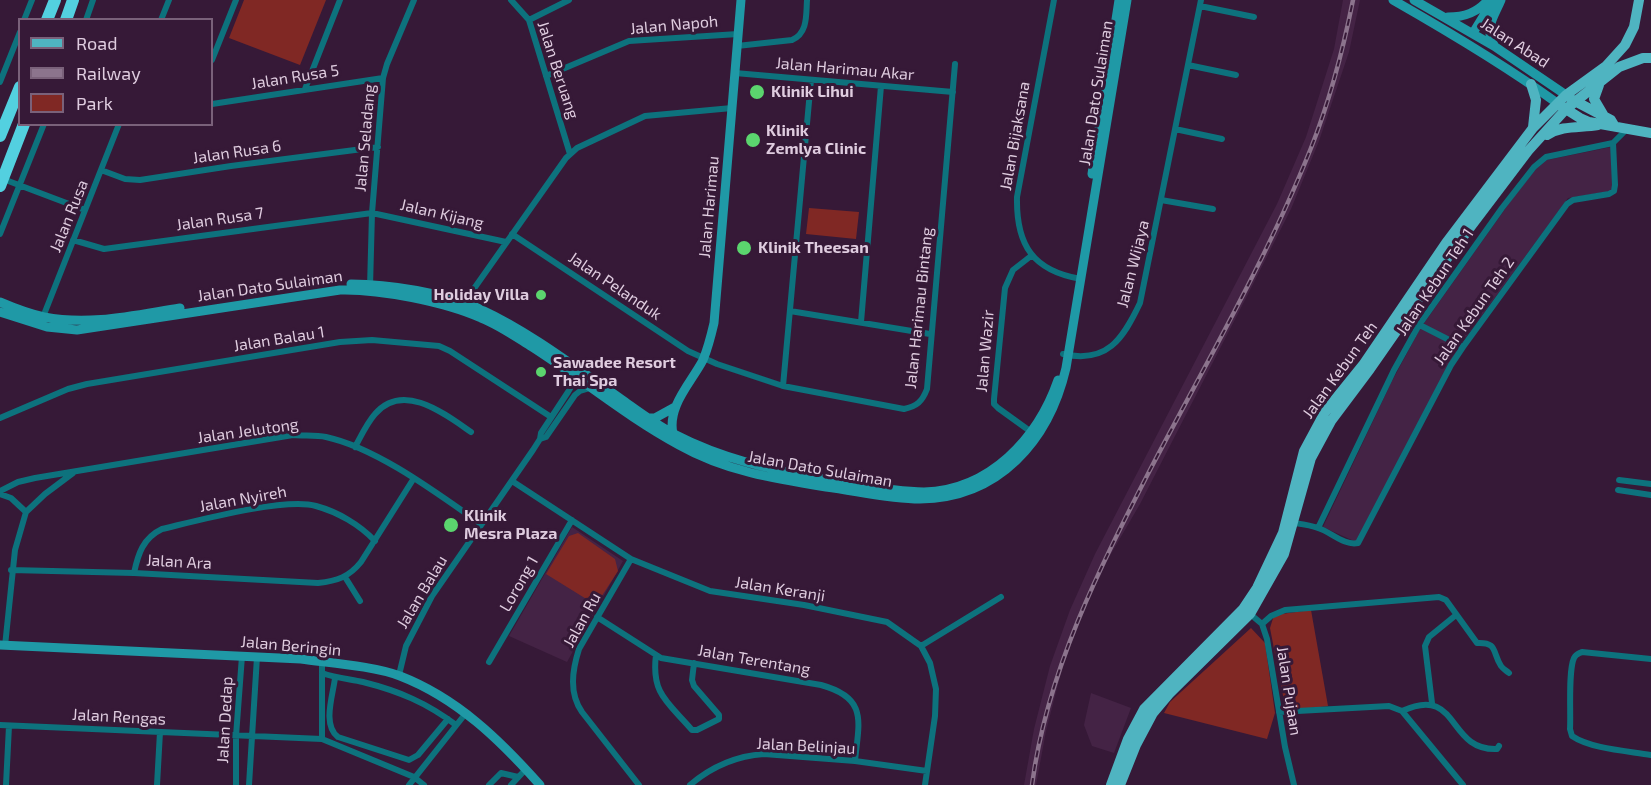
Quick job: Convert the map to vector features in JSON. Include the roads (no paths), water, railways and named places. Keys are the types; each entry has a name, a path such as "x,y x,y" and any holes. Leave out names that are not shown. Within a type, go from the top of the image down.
{"highway":[{"path":"47,18 55,0"},
{"path":"67,18 73,0"},
{"path":"0,136 18,92"},
{"path":"1,182 23,126"}],"main road":[{"name":"Jalan Kebun Teh","path":"1120,785 1136,745 1153,712 1247,612 1284,554 1311,458 1331,421 1402,316 1446,243 1533,128 1606,66 1625,45 1634,27 1639,0"},
{"name":"Jalan Kebun Teh","path":"1111,785 1135,723 1143,710 1247,612 1283,533 1304,451 1325,412 1402,316 1566,102 1601,82 1625,64 1651,58"},
{"path":"1601,82 1594,99 1606,123"},
{"path":"1531,84 1536,100 1533,128"},
{"path":"1566,102 1606,123 1651,133"},
{"path":"1534,144 1554,130 1606,123"}],"street":[{"path":"25,18 32,0"},
{"path":"87,18 93,0"},
{"path":"162,18 169,0"},
{"path":"213,58 236,0"},
{"path":"305,88 340,0"},
{"name":"Jalan Seladang","path":"370,288 372,213 383,78 414,0"},
{"name":"Jalan Beruang","path":"511,0 529,20 570,154"},
{"path":"529,20 569,0"},
{"name":"Jalan Harimau","path":"673,434 672,420 675,407 704,358 715,315 741,0"},
{"path":"737,46 792,40 800,36 804,30 807,0"},
{"name":"Jalan Bijaksana","path":"1032,256 1021,230 1017,197 1054,0"},
{"name":"Jalan Dato Sulaiman","path":"466,307 571,372 667,438 720,464 777,479 904,499 952,495 980,485 1021,457 1035,435 1066,355 1119,0"},
{"name":"Jalan Dato Sulaiman","path":"1078,279 1127,0"},
{"name":"Jalan Abad","path":"1393,0 1443,28 1531,84 1566,102"},
{"name":"Jalan Abad","path":"1414,0 1494,46 1566,102"},
{"path":"1445,18 1473,13 1488,0"},
{"path":"1443,28 1473,33 1493,0"},
{"path":"1494,46 1489,26 1501,0"},
{"name":"Jalan Wijaya","path":"1066,355 1102,353 1119,339 1140,303 1201,3 1254,17"},
{"name":"Jalan Napoh","path":"546,76 629,41 738,34"},
{"path":"0,82 18,37"},
{"name":"Jalan Harimau Bintang","path":"704,358 783,386 904,409 913,407 922,401 927,389 955,64"},
{"path":"1188,65 1236,75"},
{"name":"Jalan Harimau Akar","path":"735,73 953,92"},
{"name":"Jalan Rusa 5","path":"213,104 305,88 383,78"},
{"path":"783,386 811,80"},
{"path":"861,322 881,86"},
{"path":"466,307 473,290 506,242 570,154 577,148 645,116 732,108"},
{"path":"0,234 43,126"},
{"name":"Jalan Rusa","path":"43,317 118,126"},
{"path":"1613,143 1628,128"},
{"path":"1175,129 1222,139"},
{"name":"Jalan Kebun Teh 1","path":"1318,528 1394,370 1419,325 1502,208 1534,167 1546,157 1613,143"},
{"name":"Jalan Kebun Teh 2","path":"1318,528 1341,540 1356,544 1359,542 1451,365 1463,347 1567,204 1573,200 1609,194 1614,191 1613,143"},
{"name":"Jalan Rusa 6","path":"101,171 125,179 140,180 378,147"},
{"path":"1,182 20,186 85,210"},
{"name":"Jalan Wijaya","path":"1161,200 1212,209"},
{"name":"Jalan Rusa 7","path":"74,240 104,249 372,213"},
{"name":"Jalan Kijang","path":"372,213 506,242"},
{"name":"Jalan Pelanduk","path":"512,234 688,351 704,358"},
{"path":"1032,256 1050,271 1078,279"},
{"name":"Jalan Wazir","path":"1032,256 1013,270 1005,288 994,404 1035,435"},
{"name":"Jalan Dato Sulaiman","path":"0,302 43,317 78,321 99,320 321,287 422,292 492,315 546,347 647,418 699,446 743,463 878,488 926,492 955,487 987,473 1035,435"},
{"name":"Jalan Dato Sulaiman","path":"0,312 47,327 83,330 323,292 370,288"},
{"path":"790,311 930,334"},
{"path":"1402,316 1463,347"},
{"name":"Jalan Balau 1","path":"0,418 68,389 87,384 340,342 372,340 429,345 450,351 551,417"},
{"name":"Jalan Balau","path":"399,675 406,646 432,596 540,439 541,433 571,387 571,372"},
{"name":"Jalan Balau","path":"540,439 546,437 575,395 592,387"},
{"path":"355,447 375,413 392,401 413,401 432,406 471,432"},
{"path":"647,418 655,418 675,407"},
{"name":"Jalan Jelutong","path":"0,493 18,483 293,435 325,437 355,447 414,478 481,524"},
{"path":"2,646 11,570 26,513 45,494 73,473"},
{"path":"360,601 345,577 361,562 414,478"},
{"path":"1619,480 1651,484"},
{"name":"Jalan Keranji","path":"512,481 631,559 710,591 804,605 887,622 921,646"},
{"path":"1618,490 1651,495"},
{"path":"0,493 11,498 26,513"},
{"name":"Jalan Nyireh","path":"134,573 142,547 152,534 162,529 292,503 315,505 333,512 363,528 375,540"},
{"name":"Lorong 1","path":"489,662 572,520"},
{"path":"1294,523 1318,528"},
{"name":"Jalan Ru","path":"631,559 579,649 574,663 573,676 575,702 639,785"},
{"name":"Jalan Ara","path":"11,570 134,573 318,583 345,577"},
{"path":"925,785 935,716 936,689 930,663 921,646 1001,597"},
{"path":"1247,612 1262,624 1271,616 1286,610 1439,597 1446,600 1476,643 1486,643 1494,648 1501,666 1509,673"},
{"path":"1432,704 1425,646 1429,637 1456,615"},
{"name":"Jalan Terentang","path":"597,617 661,658 821,685 845,694 853,702 857,712 855,761"},
{"name":"Jalan Pujaan","path":"1262,624 1267,639 1285,747 1294,785"},
{"name":"Jalan Beringin","path":"2,646 257,657 322,662 399,675 443,696 466,713 495,738 540,785"},
{"path":"1651,659 1582,652 1577,655 1572,676 1570,729 1572,736 1578,740 1608,748 1651,754"},
{"path":"656,654 654,672 658,691 692,730 697,730 719,719 719,715 694,686 692,680 694,663"},
{"name":"Jalan Dedap","path":"236,785 236,736 242,656"},
{"path":"249,785 257,657"},
{"path":"322,662 322,739 414,777 424,785"},
{"path":"322,673 412,697 456,725"},
{"path":"335,678 329,723 332,732 338,737 409,760 418,755 448,719"},
{"path":"1402,711 1418,704 1432,704 1440,708 1476,747 1488,750 1497,749 1499,746"},
{"path":"1279,712 1389,706 1402,711 1464,785"},
{"path":"409,785 466,713"},
{"name":"Jalan Rengas","path":"0,725 322,739"},
{"path":"6,785 9,726"},
{"path":"157,785 160,732"},
{"name":"Jalan Belinjau","path":"690,785 713,768 751,755 855,761 927,771"},
{"path":"511,785 526,769"},
{"path":"489,785 501,773 518,777"}],"railway":[{"path":"1032,785 1039,743 1050,702 1078,622 1113,544 1235,310 1294,189 1330,93 1353,0"}],"place":[{"name":"Klinik Lihui","path":"757,92"},
{"name":"Klinik Zemlya Clinic","path":"753,140"},
{"name":"Klinik Theesan","path":"744,248"},
{"name":"Holiday Villa","path":"541,295"},
{"name":"Sawadee Resort Thai Spa","path":"541,372"},
{"name":"Klinik Mesra Plaza","path":"451,525"}]}
